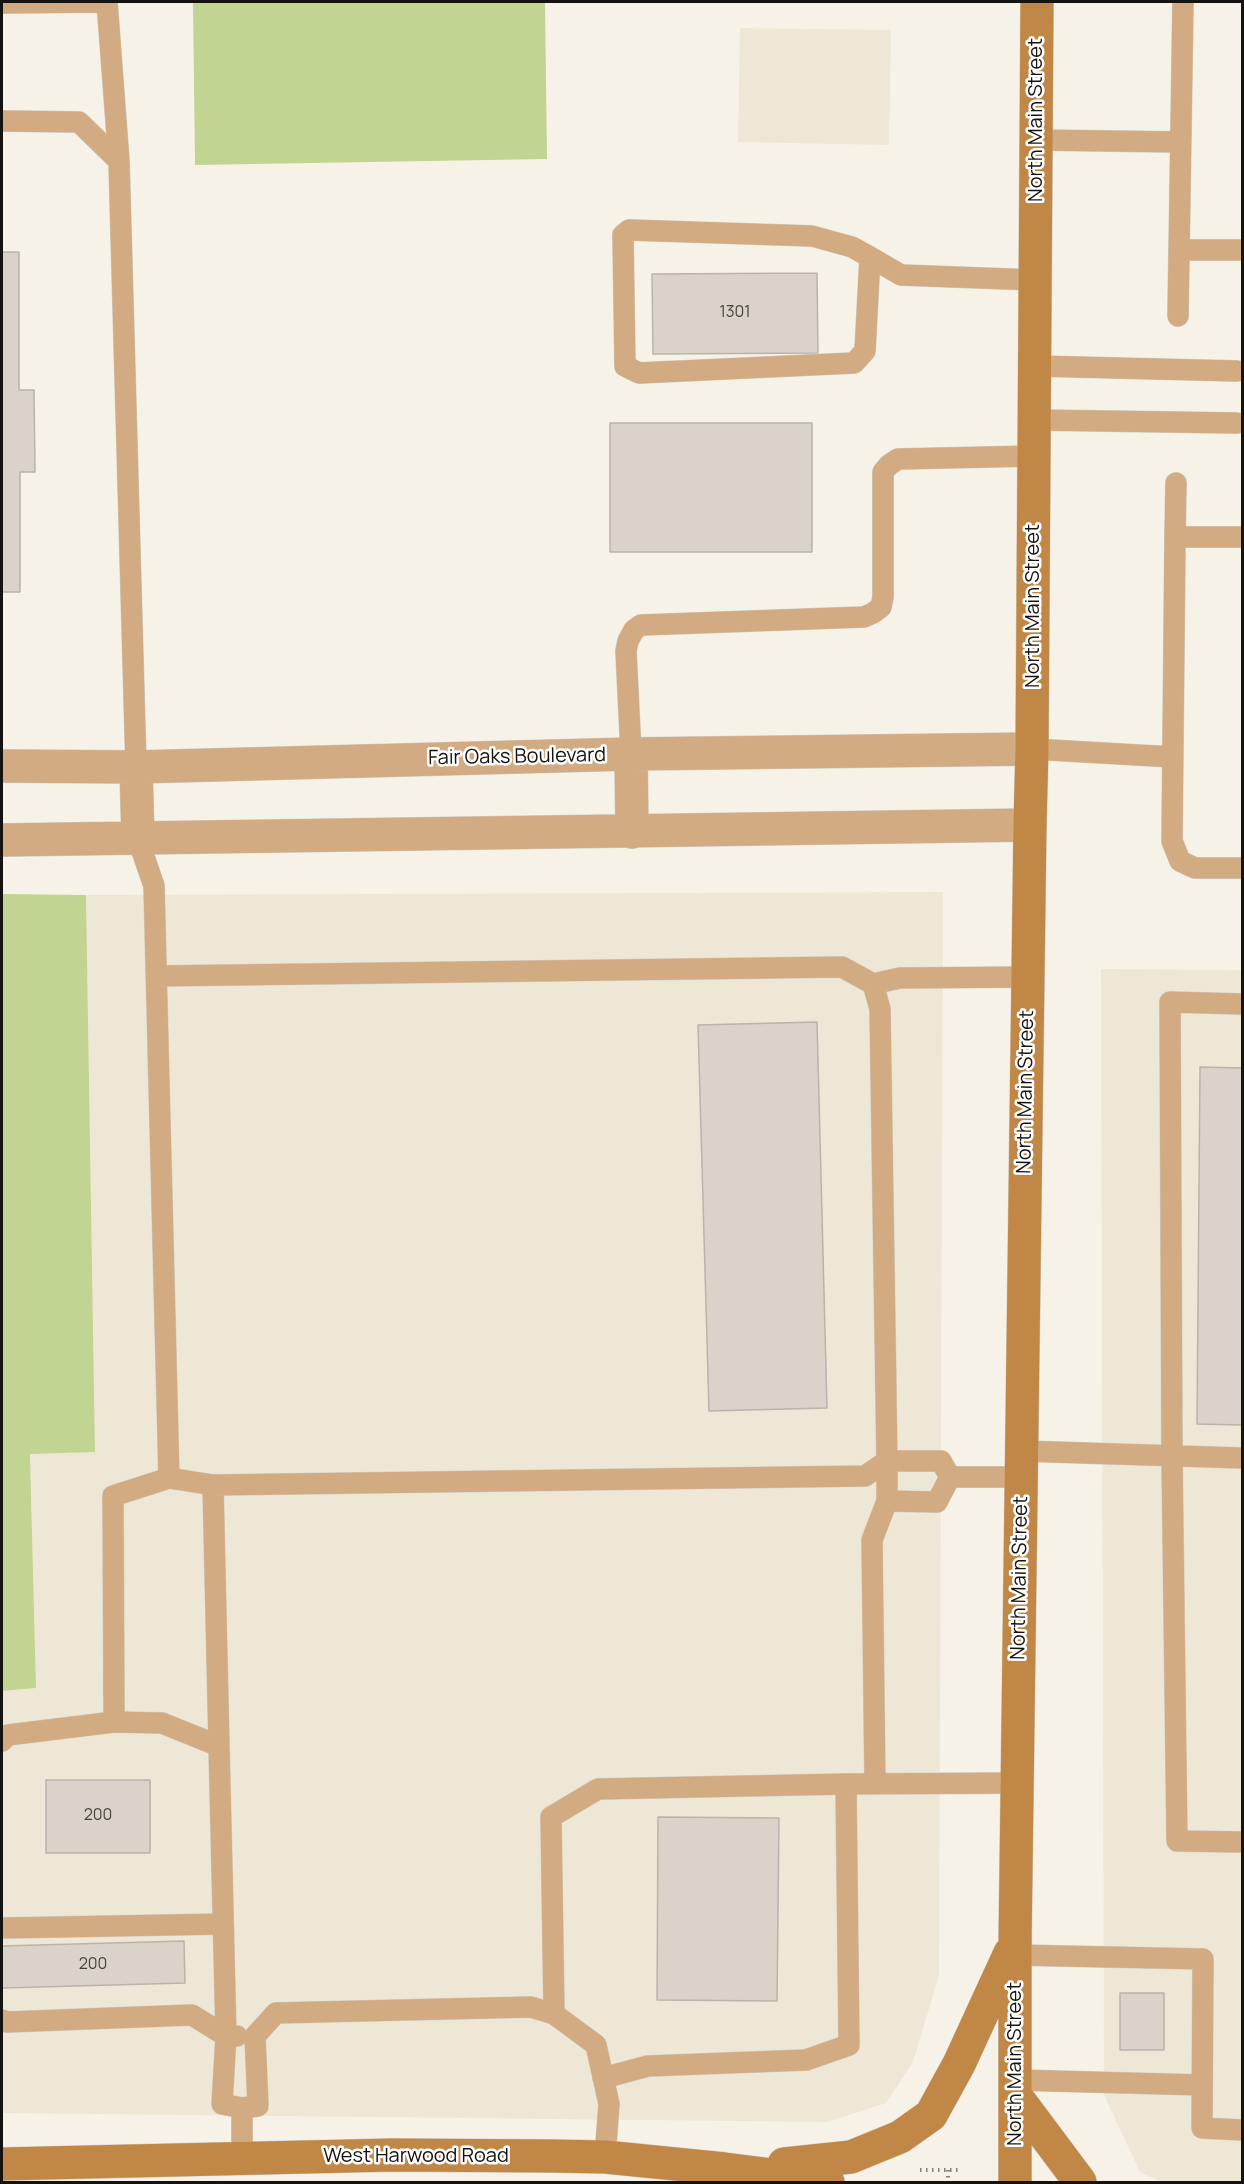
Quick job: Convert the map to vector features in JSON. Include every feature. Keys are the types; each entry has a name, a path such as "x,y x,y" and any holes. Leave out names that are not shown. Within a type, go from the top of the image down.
{"main road":[{"name":"North Main Street","path":"1015,2182 1015,1949 1032,749 1037,2"},
{"path":"725,2169 851,2157 900,2137 931,2115 959,2064 1015,1949"},
{"path":"1015,2087 1080,2182"},
{"name":"West Harwood Road","path":"2,2164 95,2172 242,2158 392,2155 605,2157 828,2182"}],"street":[{"name":"Fair Oaks Boulevard","path":"2,766 136,767 632,754 1032,749"},
{"path":"632,754 632,832"},
{"path":"136,767 138,839"},
{"path":"2,840 1030,825"}],"lane":[{"path":"2,3 107,2 119,161 136,767"},
{"path":"1178,316 1183,2"},
{"path":"2,121 79,122 119,161"},
{"path":"1036,140 1180,142"},
{"path":"870,257 864,351 855,363 639,374 625,366 622,235 629,230 812,236 852,247 870,257 901,275 1035,280"},
{"path":"1179,250 1242,250"},
{"path":"1035,366 1237,371"},
{"path":"1035,420 1237,423"},
{"path":"632,754 626,651 634,630 642,625 864,617 881,607 883,597 883,472 889,465 898,459 1034,456"},
{"path":"1176,483 1172,841 1180,861 1195,868 1242,868"},
{"path":"1175,537 1242,537"},
{"path":"1032,749 1173,757"},
{"path":"138,839 154,886 169,1478"},
{"path":"157,976 842,967 873,984 900,978 1028,977"},
{"path":"873,984 880,1009 887,1461 887,1501 872,1540 875,1784"},
{"path":"1242,1004 1170,1002 1177,1841 1242,1842"},
{"path":"950,1477 1021,1464 1172,1457 1242,1458"},
{"path":"114,1722 113,1496 169,1478 213,1485 864,1476 887,1461 941,1461 950,1477"},
{"path":"887,1501 937,1502 950,1477"},
{"path":"213,1485 226,2036 222,2104 242,2108 258,2106 255,2036 276,2013 531,2007 554,2014 596,2045 609,2104 605,2157"},
{"path":"2,1741 8,1736 114,1722 162,1723 219,1746"},
{"path":"554,2014 551,1816 598,1789 1017,1783"},
{"path":"603,2078 648,2066 806,2060 849,2045 846,1784"},
{"path":"2,1928 223,1924"},
{"path":"1015,1949 1203,1959 1202,2128 1242,2130"},
{"path":"2,2020 7,2022 192,2015 226,2036 255,2036"},
{"path":"1015,2087 1202,2085"},
{"path":"242,2108 242,2158"}],"path":[{"path":"948,2182 948,2170 960,2170"}],"shaded area":[{"path":"740,28 891,30 889,145 738,142"},
{"path":"943,892 939,1975 913,2062 886,2103 827,2122 2,2113 2,1691 36,1688 30,1453 95,1452 86,895"},
{"path":"1101,969 1242,970 1242,2182 1162,2182 1140,2172 1104,2095"}],"green space":[{"path":"193,2 545,2 547,159 195,165"},
{"path":"2,894 86,895 95,1452 30,1454 36,1688 2,1691"}],"building":[{"path":"2,252 19,252 19,390 34,390 35,472 20,472 20,592 2,592"},
{"path":"817,273 818,353 653,354 652,274"},
{"path":"610,423 812,423 812,552 610,552"},
{"path":"817,1022 827,1408 709,1411 698,1025"},
{"path":"1200,1067 1242,1068 1242,1425 1197,1424"},
{"path":"46,1780 150,1780 150,1853 46,1853"},
{"path":"658,1817 779,1818 777,2001 657,2000"},
{"path":"184,1941 185,1983 2,1988 2,1946"},
{"path":"1120,1993 1164,1993 1164,2050 1120,2050"}]}
